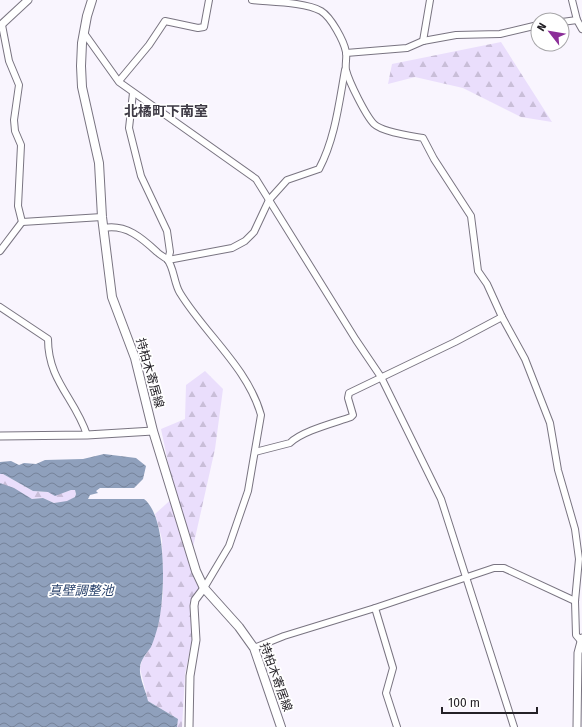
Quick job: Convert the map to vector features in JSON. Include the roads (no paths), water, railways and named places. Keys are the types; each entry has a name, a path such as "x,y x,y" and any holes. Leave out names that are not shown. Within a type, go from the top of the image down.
{"main road":[{"name":"持柏木寄居線","path":"92,0 84,33 81,66 82,87 99,163 102,218 112,297 135,358 153,431 189,553 204,588 239,627 254,648 281,727"}],"street":[{"path":"22,222 18,206 21,145 15,131 14,120 19,85 9,61 1,26 28,0"},
{"path":"119,81 149,45 165,21 198,28 204,27 210,0"},
{"path":"168,260 232,248 245,241 254,232 269,200 287,180 319,169 324,160 332,133 346,69 346,53 343,41 326,15 320,10 306,6 252,0"},
{"path":"423,42 430,0"},
{"path":"572,0 577,20 582,29"},
{"path":"570,21 577,20"},
{"path":"346,53 407,48 423,42 456,35 500,34 530,27"},
{"path":"84,33 119,81 133,93 256,179 381,377 441,499 514,727"},
{"path":"346,69 353,88 374,124 382,129 423,138 434,159 471,216 478,271 488,284 502,317 524,359 550,423 558,470 575,529 579,559 575,601 576,635 581,639 577,660 577,727"},
{"path":"133,93 129,128 141,176 167,231 170,252 168,260"},
{"path":"0,251 22,222 102,218"},
{"path":"104,228 110,227 139,235 168,260 180,293 241,375 258,403 261,415 248,491 229,546 204,588 195,600 196,640 190,676 189,727"},
{"path":"0,307 48,339 48,353 56,379 82,419 87,435"},
{"path":"255,452 290,443 293,440 311,432 351,417 353,415 348,398 349,393 455,342 502,317"},
{"path":"0,436 87,435 153,431"},
{"path":"254,648 284,636 375,608 494,568 504,568 575,601"},
{"path":"375,608 393,668 386,693 397,727"}],"water":[{"name":"真壁調整池","path":"104,454 136,458 146,466 143,479 134,488 100,488 96,491 98,493 90,495 88,499 144,499 152,509 161,540 163,559 162,597 158,626 151,647 141,662 140,672 148,701 178,719 177,727 0,727 0,483 14,488 32,499 43,498 54,503 67,501 75,497 76,494 75,490 55,496 48,492 33,491 3,474 0,474 0,462 11,461 19,465 24,463 36,464 45,460 83,459"}],"district":[{"name":"北橘町下南室","path":"166,111"}]}
